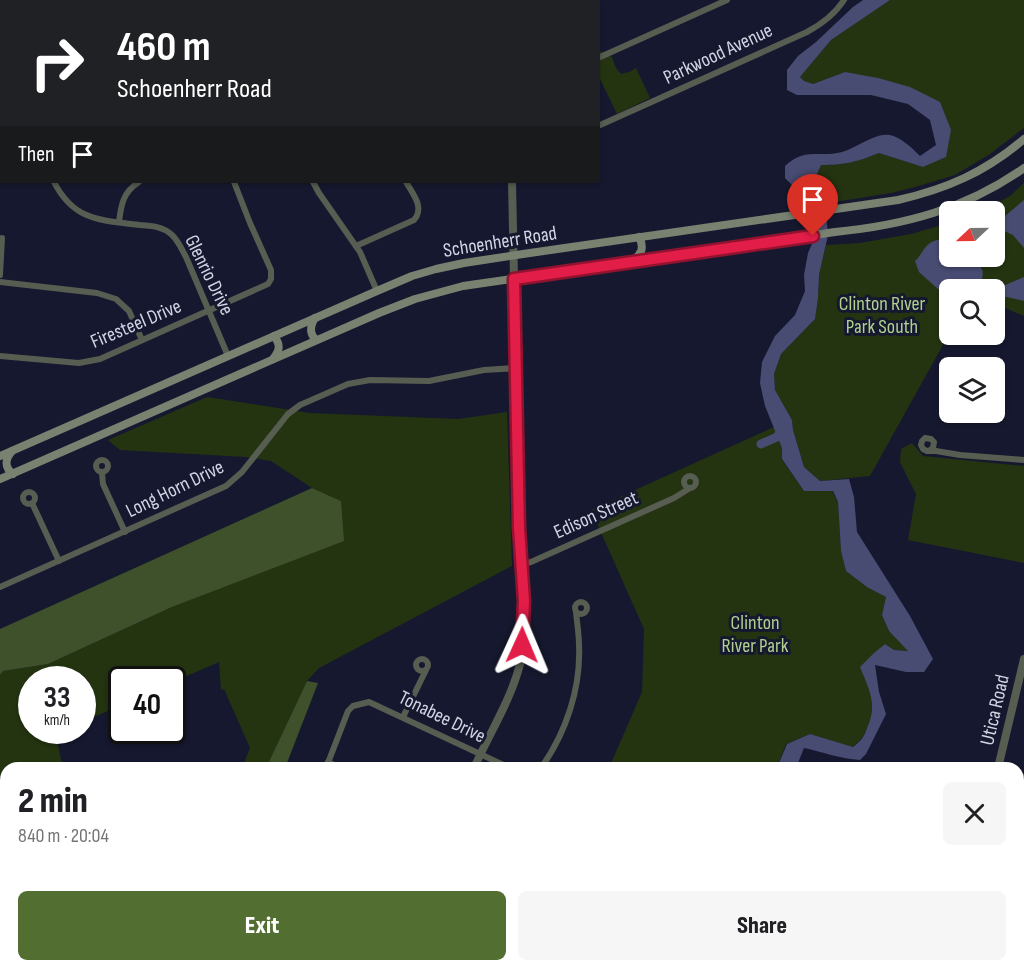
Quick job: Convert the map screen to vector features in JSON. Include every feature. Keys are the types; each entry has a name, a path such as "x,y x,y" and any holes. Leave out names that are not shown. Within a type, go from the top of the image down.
{"main road":[{"name":"Schoenherr Road","path":"0,456 377,291 436,269 513,255 898,200 952,184 991,164 1024,139"},
{"name":"Schoenherr Road","path":"0,479 415,299 464,286 894,224 938,212 982,193 1024,168"},
{"path":"629,262 642,251 639,237"},
{"path":"315,318 310,330 316,340"},
{"path":"273,359 280,347 274,336"},
{"path":"13,451 6,462 13,474"}],"street":[{"path":"600,57 727,0"},
{"name":"Parkwood Avenue","path":"600,125 815,27 835,12 844,0"},
{"name":"Glenrio Drive","path":"55,183 61,195 80,213 97,219 155,226 171,234 178,241 228,356"},
{"path":"119,222 122,201 129,189 138,183"},
{"name":"Firesteel Drive","path":"0,356 79,363 100,359 265,286 270,282 272,275 234,183"},
{"path":"314,183 356,246 377,291"},
{"path":"356,246 417,217 420,209 407,183"},
{"path":"477,762 515,679 522,645 512,183"},
{"path":"0,275 3,238"},
{"path":"0,282 97,293 116,299 129,311 142,340"},
{"name":"Long Horn Drive","path":"0,587 226,486 242,472 294,409 348,384 370,380 429,381 484,370 516,368"},
{"path":"933,448 960,455 1024,460"},
{"path":"102,472 103,484 125,532"},
{"path":"682,493 684,480 686,477 694,477 696,483 694,487 686,488 684,484"},
{"name":"Edison Street","path":"522,564 541,558 674,498 690,488"},
{"path":"32,503 59,561"},
{"path":"545,762 562,732 573,699 579,656 574,608 579,602 583,602 587,609 577,623"},
{"path":"576,612 579,615 584,614"},
{"path":"403,717 426,670 427,660 423,658 416,662 415,666 422,677"},
{"name":"Utica Road","path":"999,762 1024,659"},
{"path":"418,670 426,670"},
{"name":"Tonabee Drive","path":"328,762 348,711 358,704 372,702 497,762"}],"green space":[{"path":"890,0 1024,0 1024,128 990,154 955,175 891,193 822,204 817,184 817,175 821,165 851,162 879,153 923,167 946,157 940,102 845,72 813,84 800,77 831,40"},
{"path":"600,51 612,57 621,74 636,68 650,98 617,114 600,79"},
{"name":"Clinton River Park South","path":"1024,183 1024,316 1005,308 1005,279 939,279 939,345 943,345 870,476 820,481 804,467 792,420 775,390 774,374 781,354 815,319 819,275 826,245 860,243 911,234 939,226 939,267 1005,267 1005,201 1001,201"},
{"path":"207,397 310,413 458,419 507,412 512,566 319,668 307,681 269,762 244,762 250,748 224,689 221,690 219,662 186,676 186,666 108,666 108,711 96,716 96,666 35,666 48,664 172,607 279,565 341,501 312,488 271,461 246,457 120,450 108,440"},
{"name":"Clinton River Park","path":"774,427 782,448 782,460 804,491 832,491 838,503 841,551 846,571 886,597 882,615 889,631 909,651 894,650 885,644 861,667 871,697 872,712 859,741 852,747 810,734 786,744 779,762 612,762 642,692 644,629 591,510"},
{"path":"912,443 923,456 1024,466 1024,563 908,540 916,494 900,462 901,449"},
{"path":"312,488 341,501 344,541 172,607 48,664 18,666 18,669 3,671 0,675 0,629"},
{"path":"18,669 18,744 58,744 62,762 0,762 0,675 3,671"},
{"path":"307,681 318,683 287,762 269,762"}],"water":[{"path":"863,0 890,0 831,40 800,77 813,84 845,72 910,87 940,102 951,130 946,157 923,167 879,153 851,162 821,165 817,174 818,194 826,212 828,235 819,275 815,319 781,354 774,374 775,390 792,420 804,467 820,481 849,479 854,497 857,532 910,616 933,659 924,672 906,672 875,665 879,692 886,714 866,754 860,760 804,748 798,762 780,762 787,744 810,734 853,747 858,743 865,734 872,712 871,697 860,667 885,644 894,650 908,651 889,631 882,615 886,597 867,587 846,571 841,551 838,502 833,491 804,491 782,459 782,448 765,406 760,383 762,362 775,336 795,315 805,291 804,275 808,253 815,237 811,214 795,188 785,178 785,166 799,157 842,152 884,135 898,138 920,156 936,145 930,120 908,104 871,95 797,95 787,90 787,70 798,56"},
{"path":"1024,200 1024,248 1013,235 1005,231 1005,216"},
{"path":"939,240 939,267 980,267 983,273 982,279 939,279 938,289 919,272 915,261 925,248"},
{"path":"1024,277 1024,301 1005,297 1005,285"}],"waterway":[{"path":"761,444 777,437 783,429"}],"route":[{"path":"522,645 524,601 519,528 514,279 813,236"}]}
